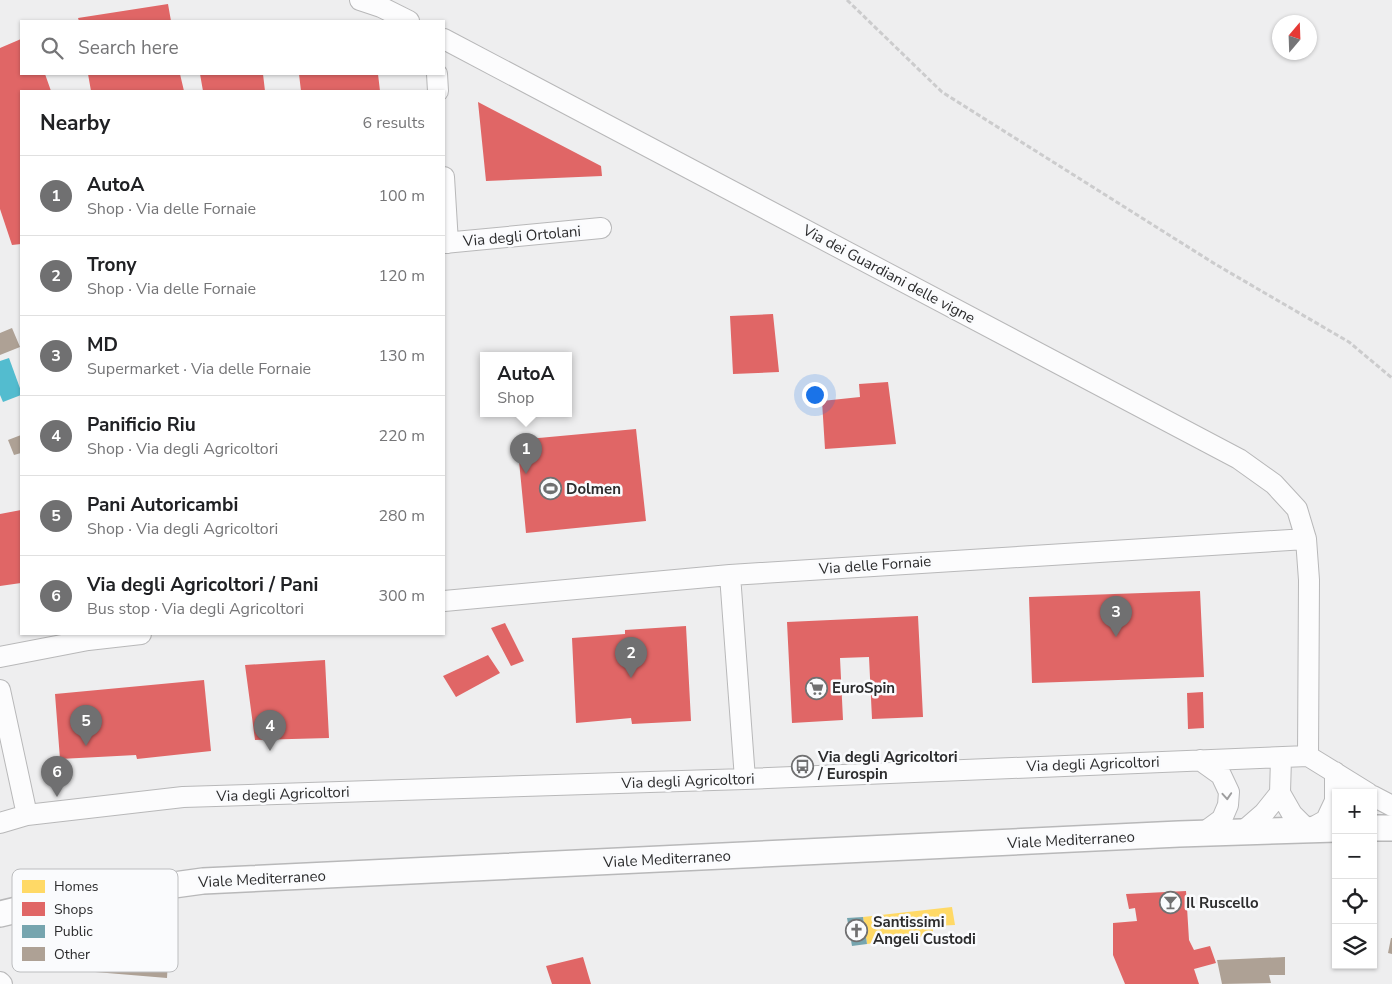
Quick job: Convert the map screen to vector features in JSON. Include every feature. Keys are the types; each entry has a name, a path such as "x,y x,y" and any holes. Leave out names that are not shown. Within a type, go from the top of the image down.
{"main road":[{"path":"1377,828 1392,828"},
{"name":"Viale Mediterraneo","path":"178,885 203,882 1203,834 1332,830"}],"street":[{"path":"360,0 381,7 407,20"},
{"name":"Via dei Guardiani delle vigne","path":"445,40 1239,459 1274,484 1297,509 1306,539 1309,580 1308,756"},
{"path":"437,75 438,90"},
{"path":"445,210 446,243"},
{"name":"Via degli Ortolani","path":"446,243 601,228"},
{"name":"Via delle Fornaie","path":"445,601 730,575 1306,539"},
{"path":"730,575 745,779"},
{"path":"0,657 88,640 132,635"},
{"path":"0,690 27,815"},
{"path":"1308,756 1362,789"},
{"name":"Via degli Agricoltori","path":"0,823 27,815 182,797 745,779 1308,756"},
{"path":"1282,758 1280,793 1292,814 1308,830 1326,820 1335,801 1335,772"},
{"path":"1200,760 1221,775 1229,792 1228,805 1222,819 1203,834"},
{"path":"1241,833 1264,813 1280,793"},
{"path":"1377,798 1392,806"}],"path":[{"path":"847,0 942,92 1215,264 1349,342 1392,378"}],"water":[{"path":"9,358 20,388 20,395 3,402 0,395 0,361"}],"building: Homes":[{"path":"952,907 955,925 933,926 933,935 867,944 863,917"}],"building: Shops":[{"path":"168,4 171,20 79,20 78,18"},
{"path":"20,39 20,75 45,75 51,90 20,90 20,244 12,245 0,209 0,48"},
{"path":"88,75 180,75 184,90 91,90"},
{"path":"200,75 263,75 265,90 203,90"},
{"path":"299,75 378,75 380,90 301,90"},
{"path":"478,102 601,166 602,176 486,181"},
{"path":"773,314 779,372 733,374 730,316"},
{"path":"888,382 896,444 825,449 822,401 860,397 859,384"},
{"path":"636,429 646,521 526,533 517,440"},
{"path":"20,510 20,583 0,586 0,514"},
{"path":"1200,591 1204,677 1032,683 1029,597"},
{"name":"EuroSpin","path":"918,616 923,717 872,719 869,657 840,658 843,720 792,723 787,622"},
{"path":"505,623 524,661 511,666 491,628"},
{"path":"686,626 691,721 632,724 631,718 576,723 572,638 625,634 625,630"},
{"path":"488,655 500,673 456,697 443,676"},
{"path":"325,660 329,738 255,740 245,665"},
{"path":"204,680 211,751 137,759 136,755 60,759 55,694"},
{"path":"1203,692 1204,728 1188,729 1187,693"},
{"path":"1186,891 1189,940 1194,950 1210,946 1216,963 1194,969 1199,984 1125,984 1113,955 1113,923 1137,921 1135,908 1129,909 1126,894"},
{"path":"583,957 591,984 552,984 546,966"}],"building: Public":[{"name":"Santissimi Angeli Custodi","path":"863,917 867,944 852,946 847,918"}],"building: Other":[{"path":"12,328 20,347 0,355 0,333"},
{"path":"20,435 20,453 14,455 8,440"},
{"path":"1392,938 1392,954 1388,953"},
{"path":"1285,957 1285,975 1269,975 1271,983 1222,984 1217,960"},
{"path":"95,972 167,972 167,978"}],"place":[{"name":"AutoA","path":"526,474"},
{"name":"Dolmen","path":"550,489"},
{"name":"MD","path":"1116,637"},
{"name":"Trony","path":"631,678"},
{"name":"EuroSpin","path":"816,688"},
{"name":"Pani Autoricambi","path":"86,746"},
{"name":"Panificio Riu","path":"270,751"},
{"name":"Via degli Agricoltori / Eurospin","path":"802,766"},
{"name":"Via degli Agricoltori / Pani","path":"57,797"},
{"name":"Il Ruscello","path":"1170,903"},
{"name":"Santissimi Angeli Custodi","path":"857,931"}]}
